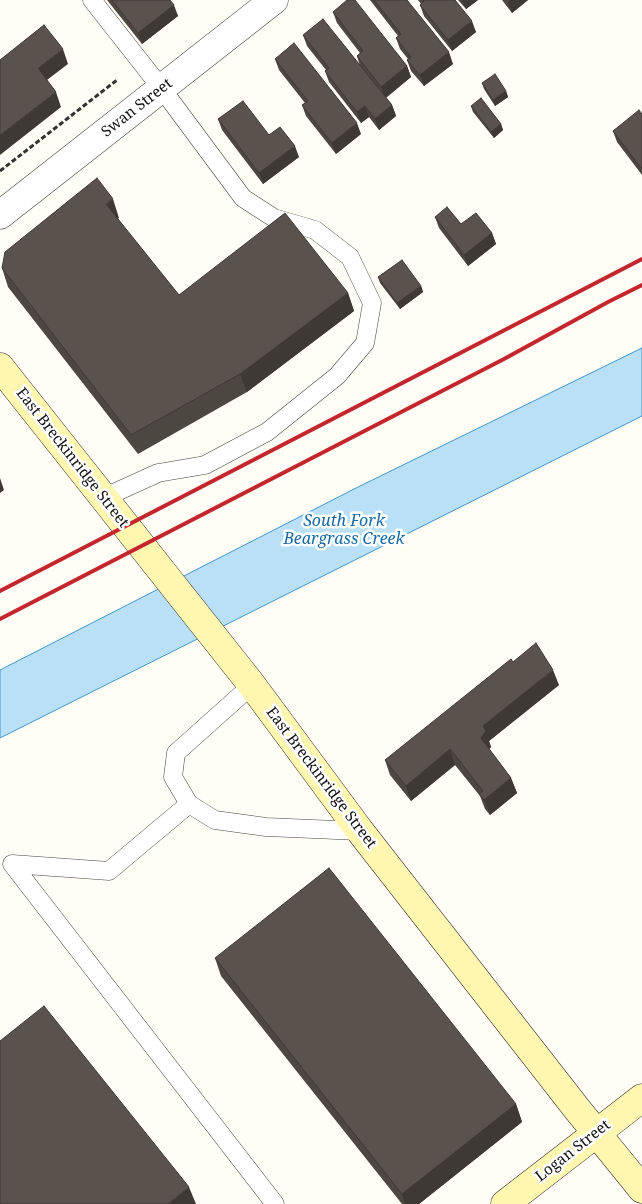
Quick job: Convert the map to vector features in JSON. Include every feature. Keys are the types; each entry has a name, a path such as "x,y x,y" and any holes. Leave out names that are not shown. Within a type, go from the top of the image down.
{"street":[{"name":"Swan Street","path":"0,215 274,0"},
{"name":"East Breckinridge Street","path":"0,367 252,684 360,830 642,1189"},
{"name":"Logan Street","path":"505,1204 642,1098"}],"lane":[{"path":"92,0 162,89 243,198 274,218 315,230 350,257 372,302 365,342 337,376 267,432 205,465 158,473 103,498"},
{"path":"252,684 176,753 173,776 189,804 215,820 266,827 360,830"},
{"path":"6,862 109,871 189,804"},
{"path":"6,862 275,1204"}],"path":[{"path":"0,171 140,62"}],"water":[{"name":"South Fork Beargrass Creek","path":"642,348 642,416 0,738 0,670 356,488"}],"building":[{"path":"112,0 170,0 174,5 138,33"},
{"path":"347,0 355,0 407,66 381,87 357,56 363,51 333,12"},
{"path":"374,0 407,0 449,52 420,75 407,60 411,57 396,38 401,34"},
{"path":"423,0 455,0 472,21 448,40 420,5"},
{"path":"323,19 392,105 375,119 365,106 357,112 325,71 329,68 303,35"},
{"path":"44,25 63,49 38,68 56,92 0,135 0,60"},
{"path":"294,43 357,123 332,143 302,105 308,101 275,59"},
{"path":"495,74 506,91 493,100 482,83"},
{"path":"481,98 501,124 491,132 471,106"},
{"path":"243,101 269,135 280,127 295,146 259,173 218,119"},
{"path":"639,110 642,114 641,168 613,131"},
{"path":"97,178 113,199 106,204 179,295 285,213 348,293 240,374 131,435 2,268 5,252"},
{"path":"447,207 461,224 476,213 492,233 464,255 435,217"},
{"path":"402,260 421,286 397,303 378,277"},
{"path":"536,643 553,670 483,726 486,731 481,738 511,778 484,800 479,794 483,791 450,749 406,786 385,760 511,659 513,662"},
{"path":"329,868 516,1104 402,1194 215,958"},
{"path":"44,1006 189,1187 168,1204 0,1204 0,1041"}],"railway":[{"path":"0,591 642,259"},
{"path":"0,619 504,359 642,285"}]}
